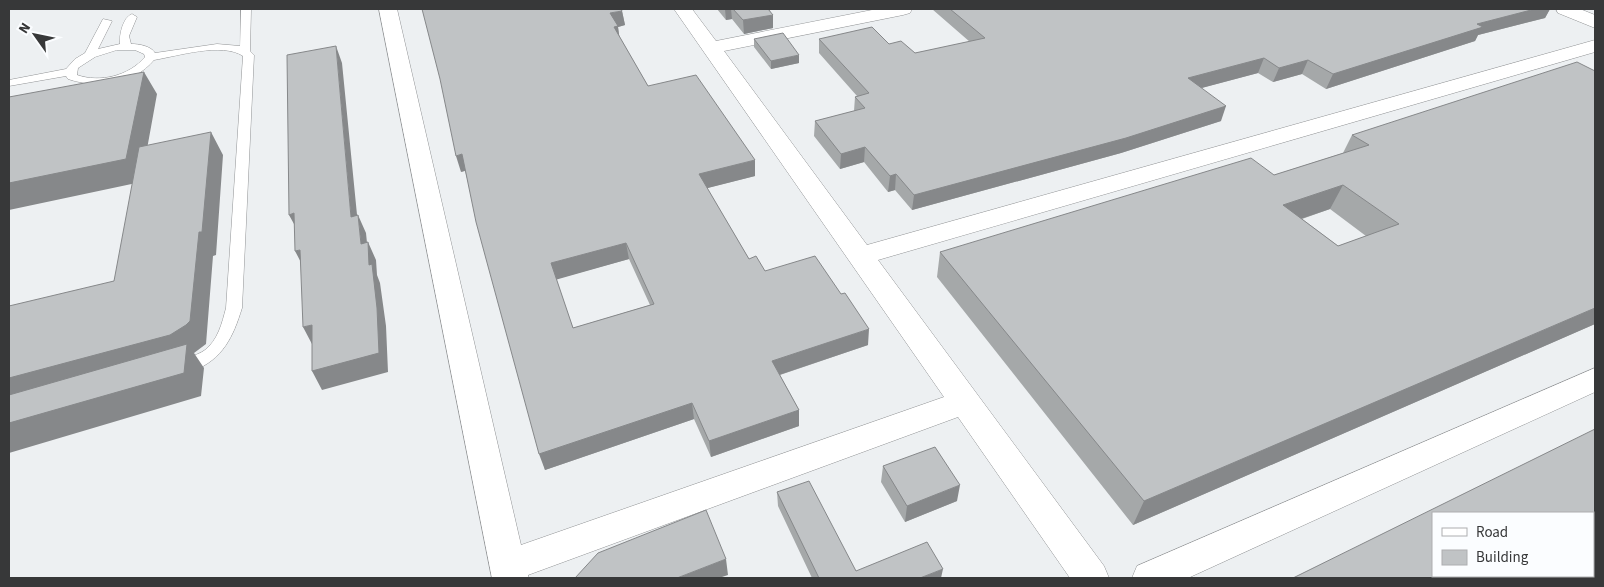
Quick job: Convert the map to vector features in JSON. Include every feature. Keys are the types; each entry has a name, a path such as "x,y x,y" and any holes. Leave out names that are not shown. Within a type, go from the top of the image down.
{"street":[{"path":"388,9 509,572 965,402"},
{"path":"683,9 1092,578"},
{"path":"711,48 903,9"},
{"path":"1565,9 1595,22"},
{"path":"861,256 1595,46"},
{"path":"1150,578 1595,379"}],"lane":[{"path":"245,51 246,9"},
{"path":"126,47 124,36 132,17"},
{"path":"89,56 107,21"},
{"path":"70,72 73,66 89,56 126,47 145,49 150,57"},
{"path":"150,57 220,47 245,51 249,55 234,308 225,338 218,348 192,365 167,373"},
{"path":"70,72 72,77 80,81 107,80 136,70 146,64 150,57"},
{"path":"9,83 70,72"}],"building":[{"path":"422,9 621,9 622,11 610,13 618,26 614,27 648,86 696,75 755,160 699,174 749,259 756,256 765,271 815,256 841,294 845,293 869,329 772,361 799,410 709,441 692,403 539,454 476,222 462,154 456,156 440,79","holes":["626,243 654,304 573,328 551,263"]},
{"path":"733,9 768,9 773,15 743,20"},
{"path":"950,9 1535,9 1477,24 1483,27 1333,74 1308,60 1279,68 1264,58 1188,78 1226,106 1126,138 914,195 896,174 890,176 865,147 841,154 815,121 865,108 855,97 869,93 819,39 872,27 889,44 901,41 915,53 985,38"},
{"path":"783,33 799,55 771,61 754,39"},
{"path":"336,46 351,217 358,215 361,244 368,242 369,265 372,264 377,308 379,353 312,371 312,325 303,327 300,250 295,251 294,213 289,215 287,55"},
{"path":"1577,62 1595,71 1595,308 1144,501 940,252 1251,158 1274,175 1369,145 1352,135","holes":["1343,185 1399,224 1338,246 1283,205"]},
{"path":"144,72 126,159 9,183 9,97"},
{"path":"211,132 202,232 199,232 190,321 170,335 9,378 9,306 114,281 139,147"},
{"path":"187,344 184,373 9,423 9,395"},
{"path":"1595,429 1595,578 1293,578"},
{"path":"935,447 960,485 907,506 883,466"},
{"path":"809,481 856,571 927,542 943,569 920,578 819,578 777,492"},
{"path":"706,510 726,559 677,578 575,578 598,553"}]}
